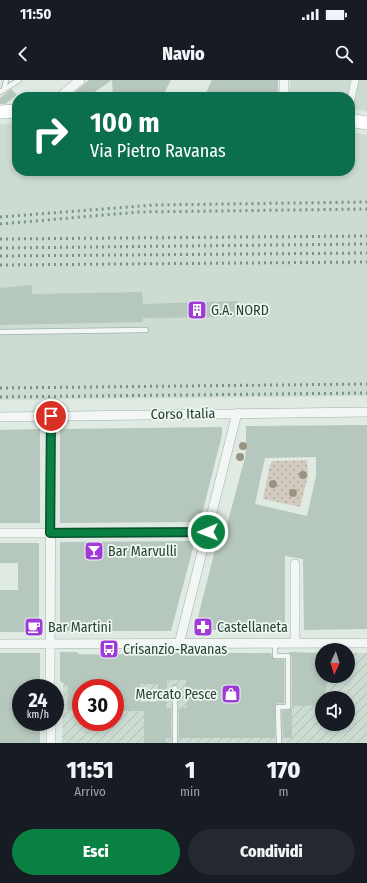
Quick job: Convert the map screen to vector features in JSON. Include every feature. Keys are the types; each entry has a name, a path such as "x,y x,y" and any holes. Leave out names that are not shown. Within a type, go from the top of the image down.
{"main road":[{"path":"0,112 12,111"},
{"path":"355,121 367,123"}],"street":[{"path":"66,92 80,80"},
{"path":"284,80 284,92"},
{"path":"352,92 355,80"},
{"name":"Corso Italia","path":"0,417 367,412"},
{"path":"180,644 237,413"},
{"path":"50,679 51,416"},
{"path":"0,533 208,532"},
{"path":"295,564 295,643"},
{"path":"0,644 367,643"},
{"path":"50,731 51,743"}],"lane":[{"path":"2,91 6,80"},
{"path":"2,91 19,80"},
{"path":"0,332 146,330"},
{"path":"275,643 275,656 288,656 288,707 278,707 279,743"},
{"path":"175,688 175,743"}],"shaded area":[{"path":"290,80 367,80 367,111 355,110 355,92 290,92"},
{"path":"12,123 12,176 355,176 355,133 367,135 367,396 0,400 0,124"},
{"path":"307,460 308,476 300,507 263,499 272,461"},
{"path":"315,653 315,683 355,683 355,653 367,653 367,743 62,743 62,731 64,731 64,679 60,679 60,654"}],"building":[{"path":"89,80 112,80 94,92 75,92"},
{"path":"112,80 171,80 165,92 113,92"},
{"path":"212,80 278,80 278,92 206,92"},
{"path":"11,89 14,92 12,92 12,99 5,104 0,104 0,98"},
{"path":"32,285 32,294 142,292 143,304 238,301 238,317 143,318 143,322 0,325 0,288"},
{"path":"367,425 367,629 304,630 303,559 285,556 285,630 200,630 196,625 216,546 221,547 245,458 246,426","holes":["316,457 316,476 307,516 255,504 265,458"]},
{"path":"222,427 222,435 200,522 60,523 60,429"},
{"path":"40,429 40,523 0,523 0,430"},
{"path":"193,541 193,548 171,631 60,631 60,542"},
{"path":"0,543 39,543 39,632 0,632 0,590 18,590 18,563 0,563"},
{"path":"60,652 77,652 80,655 133,653 271,653 273,659 284,660 284,703 278,703 275,706 275,738 179,738 179,708 187,708 186,680 167,680 166,708 171,708 171,738 166,738 166,743 144,743 144,711 124,711 124,679 72,679 72,710 67,710 68,686 64,684 64,679 60,679","holes":["140,684 158,684 158,702 140,702"]},
{"path":"289,652 315,653 315,683 327,683 326,691 315,691 315,705 292,706 292,656"},
{"path":"0,653 40,653 40,679 12,679 12,731 40,731 40,743 0,743"},
{"path":"292,707 292,738 283,738 282,711 290,710"}],"railway":[{"path":"0,217 154,205 367,202"},
{"path":"0,224 139,212 367,209"},
{"path":"0,239 367,236"},
{"path":"0,248 367,244"},
{"path":"0,256 367,253"},
{"path":"0,265 367,262"},
{"path":"0,388 367,384"},
{"path":"0,397 367,393"}],"place":[{"name":"G.A. NORD","path":"197,310"},
{"name":"Bar Marvulli","path":"94,551"},
{"name":"Bar Martini","path":"34,627"},
{"name":"Castellaneta","path":"203,627"},
{"name":"Crisanzio-Ravanas","path":"109,649"},
{"name":"Mercato Pesce","path":"231,694"}],"route":[{"path":"51,416 50,533 208,532"}]}
